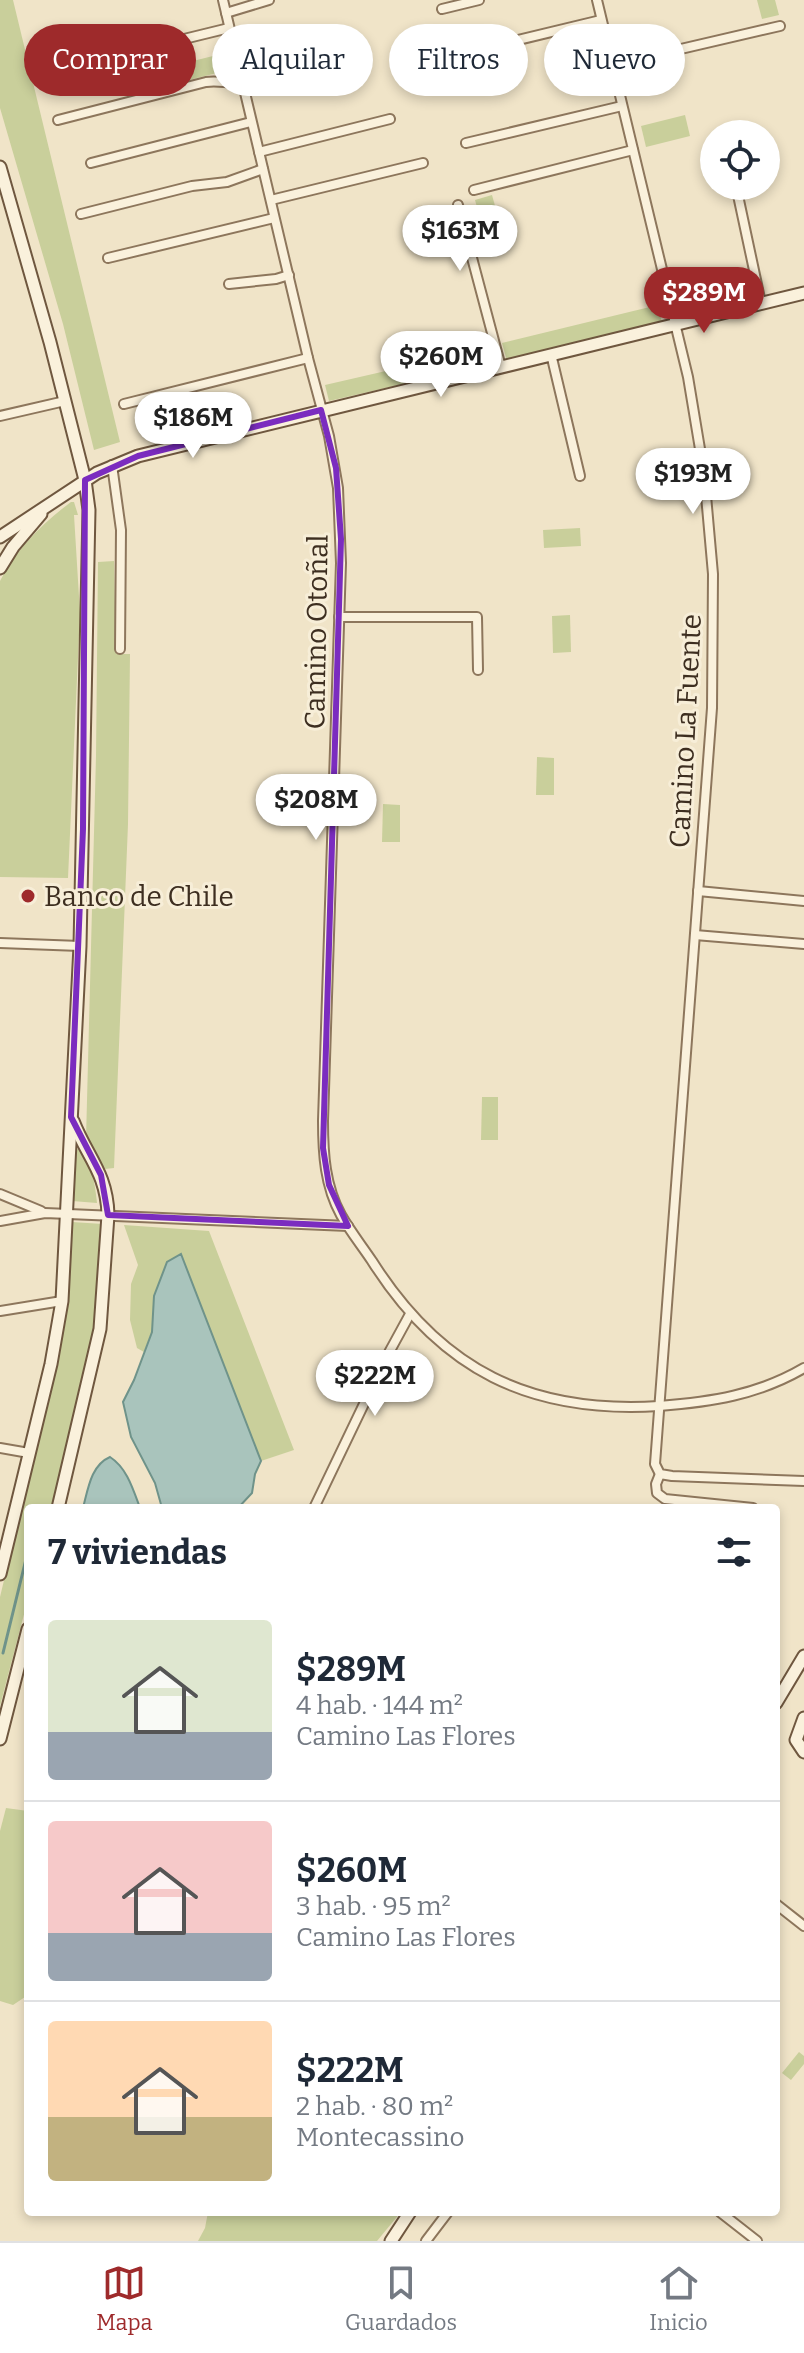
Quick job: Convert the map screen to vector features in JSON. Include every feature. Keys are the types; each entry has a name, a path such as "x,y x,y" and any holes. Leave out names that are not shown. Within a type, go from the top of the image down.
{"street":[{"name":"Camino Otoñal","path":"223,0 228,24"},
{"path":"226,13 269,0"},
{"path":"442,9 479,0"},
{"name":"Camino La Fuente","path":"597,0 602,24"},
{"path":"528,38 601,20"},
{"path":"685,48 780,26"},
{"path":"58,120 212,81"},
{"name":"Camino Otoñal","path":"245,96 331,444 338,488 341,539 323,1148 329,1185 348,1226 410,1314 462,1359 519,1388 551,1399 585,1405 621,1408 698,1404 769,1386 804,1368"},
{"name":"Camino La Fuente","path":"620,96 688,377 701,450 713,574 712,708 655,1464 660,1474 657,1493 665,1499 714,1504"},
{"path":"466,143 622,106"},
{"path":"259,152 390,119"},
{"path":"91,163 251,122"},
{"path":"474,190 633,150"},
{"path":"271,200 423,163"},
{"path":"0,167 50,342 85,480 89,510 80,946 62,1301 51,1364 6,1528 0,1574"},
{"path":"81,214 192,186 227,182 263,169"},
{"path":"739,200 761,303"},
{"path":"458,205 501,367"},
{"path":"108,258 274,218"},
{"path":"229,284 289,275"},
{"path":"0,537 85,480 112,465 138,456 804,293"},
{"path":"551,354 580,476"},
{"path":"124,404 308,358"},
{"path":"0,416 65,401"},
{"path":"112,465 121,530 120,649"},
{"path":"0,568 23,533 60,497"},
{"path":"339,617 477,617 478,670"},
{"path":"698,891 804,901"},
{"path":"695,935 804,944"},
{"path":"0,943 80,946"},
{"path":"59,1504 100,1329 108,1215 101,1175 71,1117"},
{"path":"0,1194 45,1213"},
{"path":"0,1221 45,1213 348,1226"},
{"path":"0,1311 62,1301"},
{"path":"316,1504 410,1314"},
{"path":"0,1448 29,1453"},
{"path":"660,1474 804,1481"},
{"path":"0,1739 24,1645"},
{"path":"780,1696 804,1656"},
{"path":"804,1718 796,1740 804,1752"},
{"path":"780,1907 804,1926"},
{"path":"391,2241 407,2216"},
{"path":"426,2241 445,2216"},
{"path":"725,2216 757,2241"}],"highlighted area":[{"path":"321,410 336,468 341,539 323,1148 329,1185 348,1226 108,1215 101,1175 71,1117 83,829 85,480 138,456"}],"green space":[{"path":"0,0 13,0 24,45 24,96 36,96 120,442 94,450 63,324 0,108"},
{"path":"757,0 775,0 779,15 762,19"},
{"path":"212,56 212,74 196,78 196,60"},
{"path":"685,115 690,136 646,147 641,126"},
{"path":"492,195 502,231 485,236 475,200"},
{"path":"658,305 662,323 507,361 502,343"},
{"path":"477,350 481,366 329,401 325,385"},
{"path":"74,502 78,515 74,515 80,613 68,878 0,877 0,581 31,537"},
{"path":"580,528 581,546 544,548 543,530"},
{"path":"114,561 116,654 130,654 128,824 114,1168 105,1169 86,1139 98,562"},
{"path":"570,615 571,652 553,653 552,616"},
{"path":"537,757 554,758 554,795 536,795"},
{"path":"383,804 400,805 400,842 382,842"},
{"path":"482,1097 498,1097 498,1140 481,1140"},
{"path":"76,1148 89,1165 97,1203 72,1201"},
{"path":"72,1222 103,1224 96,1334 53,1504 24,1504 24,1614 0,1706 0,1597 65,1326"},
{"path":"124,1225 209,1231 294,1450 261,1461 181,1254 167,1262 154,1296 152,1331 144,1352 137,1348 130,1320 131,1284 138,1265"},
{"path":"6,1808 24,1810 24,1998 13,2005 0,2001 0,1831"},
{"path":"799,2052 804,2056 804,2064 791,2080 782,2073"},
{"path":"207,2216 398,2216 377,2241 198,2241"}],"water":[{"path":"181,1254 261,1461 252,1493 242,1504 161,1504 155,1483 131,1437 123,1402 152,1332 154,1296 167,1262"},
{"path":"110,1457 125,1473 139,1504 84,1504 94,1472"}],"waterway":[{"path":"3,1653 24,1567"}],"place":[{"name":"Banco de Chile","path":"28,896"}]}
